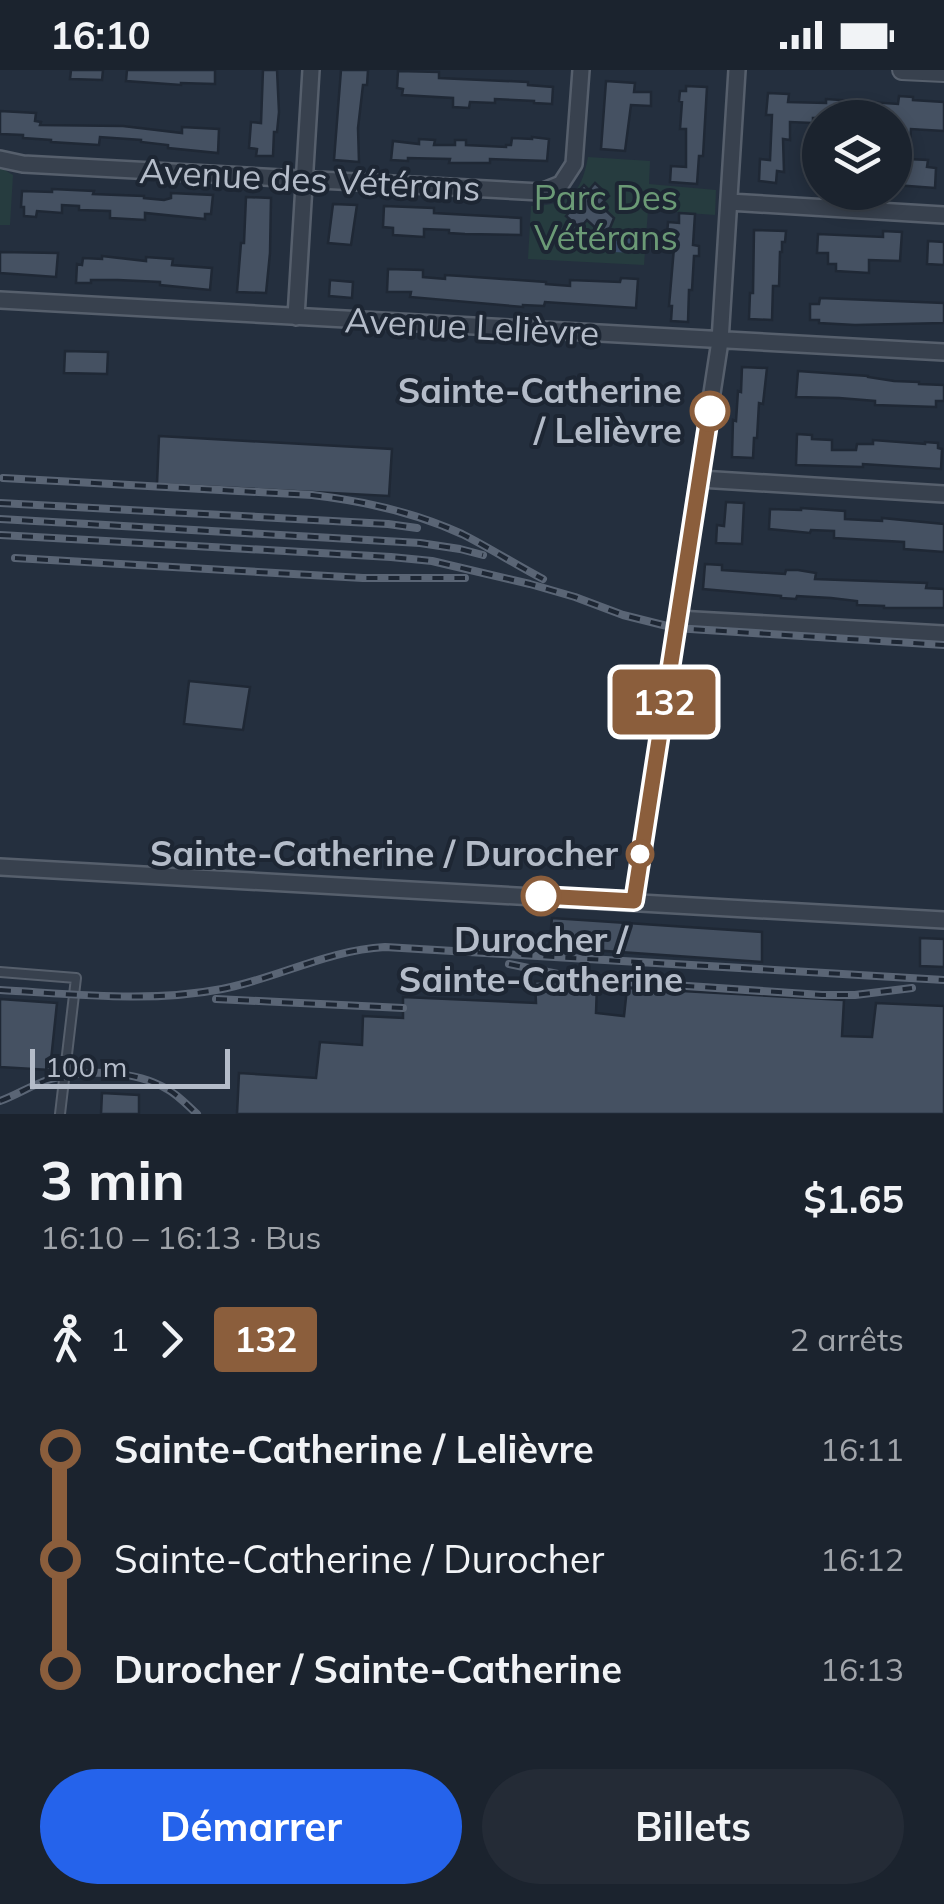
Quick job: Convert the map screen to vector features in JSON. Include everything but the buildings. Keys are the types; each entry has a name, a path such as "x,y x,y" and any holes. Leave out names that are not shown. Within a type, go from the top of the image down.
{"street":[{"path":"296,316 311,70"},
{"name":"Avenue des Vétérans","path":"0,159 23,164 524,192 551,189 561,184 574,164 581,70"},
{"path":"634,901 720,340 736,70"},
{"path":"902,70 944,72"},
{"path":"730,202 944,215"},
{"name":"Avenue Lelièvre","path":"0,300 944,352"},
{"path":"700,479 944,494"},
{"path":"677,619 944,634"},
{"path":"0,867 944,920"}],"lane":[{"path":"0,972 76,978 60,1114"}],"green space":[{"name":"Parc Des Vétérans","path":"588,157 650,161 649,184 716,190 715,215 648,210 644,265 528,259 531,206 555,203 571,195 581,181"},
{"path":"0,167 13,175 10,225 0,225"}],"water":[{"path":"612,231 618,234 631,231 637,239 632,240 637,241 637,253 588,251 588,239 621,241 622,238 610,238"}],"railway":[{"path":"3,478 312,495 351,501 444,526 543,579"},
{"path":"0,503 417,528"},
{"path":"0,519 420,543 483,555"},
{"path":"0,535 432,561 530,584 675,628 944,645"},
{"path":"15,558 363,578 465,578"},
{"path":"0,990 111,996 195,993 243,984 343,953 385,947 944,980"},
{"path":"509,964 582,979 822,995 912,988"},
{"path":"216,999 403,1008"},
{"path":"0,1101 51,1079 110,1073 154,1083 175,1094 197,1114"}],"bus line":[{"name":"132","path":"541,896 634,901 710,411"}],"place":[{"name":"Sainte-Catherine / Lelièvre","path":"710,411"},
{"name":"Sainte-Catherine / Durocher","path":"640,854"},
{"name":"Durocher / Sainte-Catherine","path":"541,896"}]}
